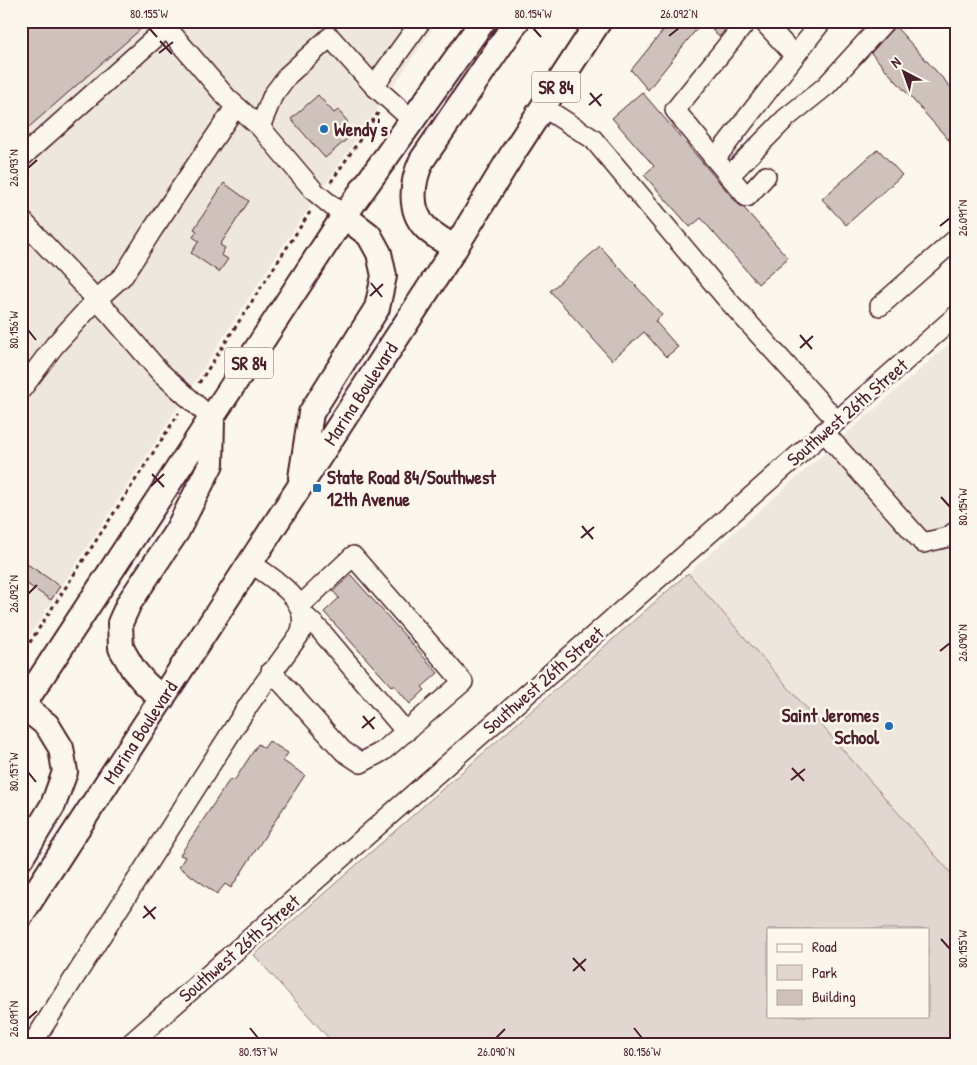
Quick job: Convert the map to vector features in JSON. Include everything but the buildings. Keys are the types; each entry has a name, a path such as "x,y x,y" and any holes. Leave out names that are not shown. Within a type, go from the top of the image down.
{"main road":[{"name":"SR 84","path":"22,707 344,216 483,21"},
{"path":"455,248 431,232 419,219 414,193 417,171 427,152 517,21"},
{"name":"Marina Boulevard","path":"21,915 455,248 513,153 599,21"},
{"path":"299,488 311,413 378,308 384,276 379,252 369,236 344,216"},
{"path":"162,698 134,670 121,648 120,624 129,603 176,531 211,464 212,420"},
{"path":"21,858 53,805 65,772 61,748 47,725 22,707"}],"street":[{"path":"374,86 421,21"},
{"path":"747,21 675,110 746,196 766,176"},
{"path":"763,21 795,56"},
{"path":"715,159 822,21"},
{"path":"729,176 786,118 826,86 884,21"},
{"path":"21,158 171,24 227,98 260,127 321,197 344,216"},
{"path":"260,127 273,95 288,75 330,37 374,86 412,120"},
{"path":"21,390 54,346 96,300 124,274 236,106"},
{"path":"543,107 593,139 726,297 923,543 948,537 956,531"},
{"path":"21,218 160,372 212,420"},
{"path":"880,306 956,239"},
{"name":"Southwest 26th Street","path":"136,1042 956,316"},
{"path":"271,672 343,751 361,763 383,751 463,682 353,556 301,610"},
{"path":"251,563 291,593 301,610 406,732"},
{"path":"32,1044 271,672 300,634 303,625 301,610"}],"path":[{"path":"21,656 188,399 387,99"}],"shaded area":[{"path":"21,21 438,21 278,253 21,649"},
{"name":"Saint Jeromes School","path":"956,338 956,879 688,573"}],"green space":[{"path":"688,573 956,879 956,1044 334,1044 254,955"}],"place":[{"name":"Wendy's","path":"324,129"},
{"name":"State Road 84/Southwest 12th Avenue","path":"317,488"},
{"name":"Saint Jeromes School","path":"889,726"}]}
